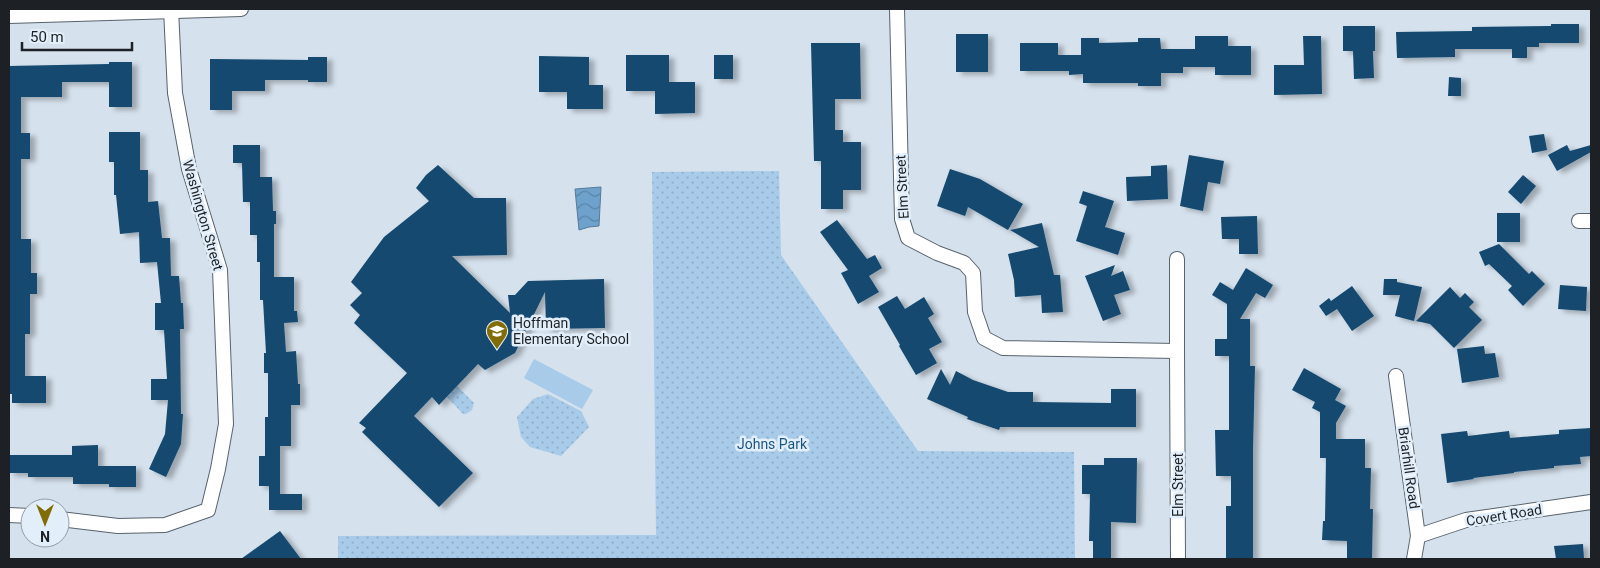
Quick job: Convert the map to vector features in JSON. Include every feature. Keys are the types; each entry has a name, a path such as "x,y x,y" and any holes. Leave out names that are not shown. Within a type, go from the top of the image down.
{"street":[{"path":"9,16 241,9"},
{"name":"Elm Street","path":"897,9 902,219 904,227 908,238 937,253 964,263 973,273 975,312 984,338 1003,348 1177,350"},
{"name":"Washington Street","path":"70,520 118,526 165,525 208,510 218,469 226,424 220,270 188,169 175,93 172,10"},
{"name":"Elm Street","path":"1177,259 1178,559"},
{"name":"Briarhill Road","path":"1396,376 1418,536 1414,559"},
{"name":"Covert Road","path":"1418,536 1466,520 1591,502"}],"green space":[{"name":"Johns Park","path":"779,171 781,255 918,451 1074,452 1075,559 338,559 338,536 656,535 652,172"},
{"path":"534,359 593,390 582,409 524,378"},
{"path":"457,386 474,403 472,410 466,414 463,414 447,397"},
{"path":"548,394 581,411 589,427 561,456 530,447 521,437 517,417 533,399"}],"water":[{"path":"601,187 599,226 579,230 575,189"}],"building":[{"path":"1551,24 1579,24 1579,43 1539,43 1539,47 1527,47 1527,58 1512,58 1512,49 1455,49 1455,57 1397,58 1396,32 1472,31 1472,27 1551,26"},
{"path":"1343,26 1375,26 1375,51 1373,51 1374,78 1354,79 1353,51 1343,51"},
{"path":"956,34 988,34 988,72 956,72"},
{"path":"1195,36 1228,36 1228,46 1251,46 1251,75 1215,75 1215,67 1183,67 1183,73 1161,73 1161,86 1138,86 1138,83 1083,83 1083,74 1069,75 1069,71 1020,71 1020,43 1058,43 1058,55 1081,55 1081,38 1099,38 1099,43 1138,42 1138,38 1160,38 1161,49 1195,49"},
{"path":"1303,36 1321,36 1322,94 1274,95 1274,65 1304,65"},
{"path":"811,43 860,43 861,99 835,99 835,130 843,130 843,142 861,142 861,190 843,190 843,209 821,209 821,161 814,161"},
{"path":"626,55 669,55 669,82 695,82 695,113 655,114 655,91 626,91"},
{"path":"714,55 733,55 733,79 714,79"},
{"path":"539,56 589,57 589,85 603,85 603,109 567,109 567,92 539,92"},
{"path":"308,57 327,57 327,82 265,80 265,91 232,91 232,110 210,110 210,59 308,60"},
{"path":"109,62 132,62 132,107 109,107 109,82 62,82 62,97 21,97 21,133 30,133 30,159 21,159 21,239 31,239 31,273 37,273 37,294 30,294 30,334 25,334 25,376 46,376 46,403 12,403 12,394 9,394 9,66 109,64"},
{"path":"1449,77 1461,78 1461,96 1448,96"},
{"path":"109,132 140,132 140,170 148,170 148,202 158,201 162,238 170,238 171,276 179,276 184,329 180,329 181,414 183,414 181,444 166,477 149,469 165,434 168,400 151,400 151,379 167,379 164,330 155,330 155,303 161,303 157,262 140,263 139,232 120,234 116,195 114,195 114,162 109,162"},
{"path":"1544,134 1547,150 1532,153 1529,136"},
{"path":"233,145 260,145 260,177 272,177 273,211 276,211 276,224 274,224 274,277 294,277 294,311 297,311 298,322 284,323 286,352 296,351 298,384 300,384 300,405 291,405 291,446 280,446 280,494 302,494 302,510 269,510 269,486 259,486 259,456 265,456 265,417 268,417 268,373 264,373 264,353 266,353 263,300 260,300 260,262 257,262 257,235 250,235 250,202 243,202 242,163 233,163"},
{"path":"1567,145 1570,151 1591,145 1591,152 1557,171 1548,155"},
{"path":"1189,155 1224,161 1220,184 1208,182 1203,211 1180,206"},
{"path":"438,165 474,198 506,198 507,255 452,256 510,313 508,295 515,295 528,281 604,279 605,328 546,329 545,292 515,353 485,370 478,364 439,405 432,397 414,416 473,473 439,507 362,432 366,428 359,423 407,373 354,323 360,315 350,305 362,293 351,282 384,237 429,201 416,188 426,175"},
{"path":"1167,165 1168,199 1127,201 1126,177 1151,176 1151,166"},
{"path":"950,169 980,179 1023,204 1008,230 968,207 965,216 937,206"},
{"path":"1523,175 1536,186 1521,204 1508,192"},
{"path":"1083,191 1114,201 1105,227 1125,233 1118,255 1076,241 1087,206 1079,203"},
{"path":"1497,213 1520,213 1520,242 1497,242"},
{"path":"1257,216 1258,254 1239,254 1239,239 1222,239 1221,217"},
{"path":"837,220 867,259 875,255 882,268 869,276 879,292 858,304 841,273 848,270 820,232"},
{"path":"1042,223 1054,275 1060,275 1063,312 1042,313 1041,295 1015,297 1014,280 1008,254 1039,247 1010,230"},
{"path":"1499,244 1529,274 1532,271 1545,284 1523,306 1508,290 1512,286 1489,264 1485,266 1479,252"},
{"path":"1115,265 1111,276 1123,271 1130,290 1114,295 1121,314 1103,321 1085,276"},
{"path":"1246,268 1273,285 1265,298 1256,293 1240,319 1250,319 1250,366 1255,366 1253,559 1226,559 1226,506 1231,506 1231,476 1216,476 1215,430 1229,430 1229,356 1215,356 1215,339 1227,339 1227,304 1212,295 1220,282 1233,290"},
{"path":"1384,279 1397,279 1397,282 1422,287 1414,321 1395,316 1400,295 1383,295"},
{"path":"1560,285 1587,287 1586,311 1558,309"},
{"path":"1352,286 1374,316 1352,331 1337,309 1326,316 1319,306 1329,298 1331,301"},
{"path":"1450,287 1460,298 1465,293 1474,302 1469,307 1482,320 1454,348 1430,324 1416,321"},
{"path":"897,296 905,309 924,297 934,314 928,318 942,342 929,349 937,363 916,375 878,307"},
{"path":"1484,346 1485,354 1495,353 1499,377 1462,383 1457,349"},
{"path":"1304,368 1341,389 1335,400 1346,406 1336,423 1336,439 1365,439 1365,468 1371,468 1370,509 1373,509 1372,559 1347,559 1347,541 1322,540 1323,521 1325,521 1326,458 1320,458 1320,412 1312,408 1315,402 1292,390"},
{"path":"941,369 950,385 956,371 973,380 1008,392 1033,392 1033,402 1111,403 1111,389 1136,389 1136,427 1000,427 999,430 967,419 968,417 927,399"},
{"path":"1591,428 1591,456 1580,457 1581,464 1554,466 1554,468 1514,472 1447,483 1441,434 1467,431 1468,436 1509,431 1510,438 1559,434 1559,430"},
{"path":"98,445 98,466 136,466 136,487 109,487 109,484 73,484 73,477 28,477 28,473 9,473 9,455 72,455 72,446"},
{"path":"1104,458 1137,458 1136,523 1111,522 1111,559 1093,559 1093,541 1089,541 1090,494 1082,494 1082,465 1104,465"},
{"path":"280,531 301,559 241,559"},
{"path":"1583,544 1584,559 1556,559 1554,546"}],"place":[{"name":"Hoffman Elementary School","path":"497,350"}]}
